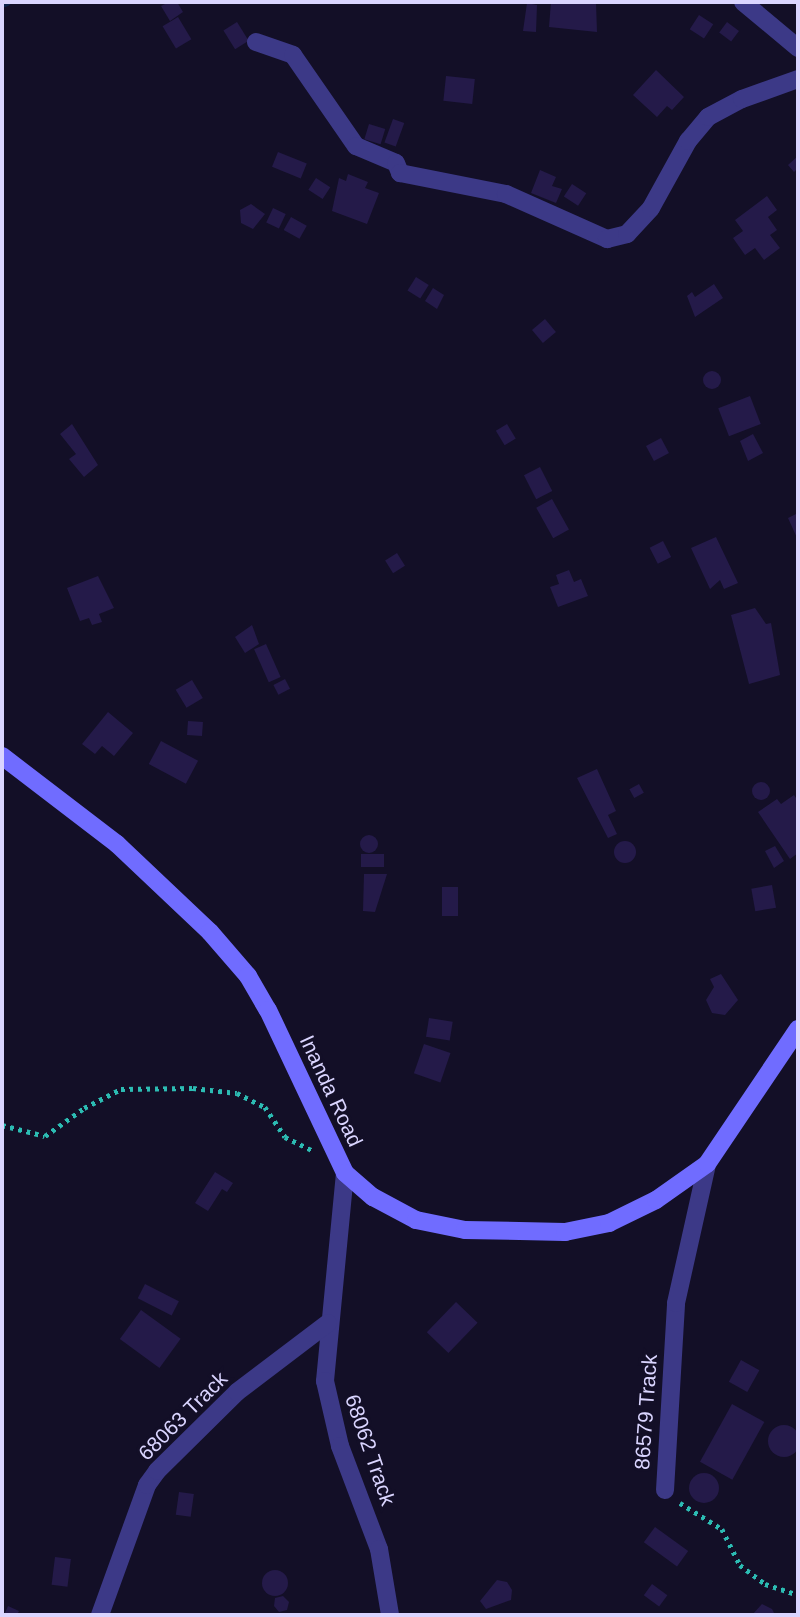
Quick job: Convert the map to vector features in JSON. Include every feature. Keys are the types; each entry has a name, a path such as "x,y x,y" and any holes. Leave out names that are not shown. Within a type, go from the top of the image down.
{"street":[{"path":"743,2 798,48"},
{"path":"256,42 293,55 356,146 396,163 400,173 519,199 607,239 626,234 651,208 688,141 708,117 742,99 798,79"},
{"name":"Inanda Road","path":"2,756 117,844 211,932 248,976 345,1172 373,1197 416,1220 465,1230 522,1234 608,1223 656,1200 707,1164 798,1029"},
{"name":"86579 Track","path":"664,1490 677,1303 707,1164"},
{"name":"68062 Track","path":"345,1172 328,1323 325,1381 329,1410 373,1529 390,1615"},
{"name":"68063 Track","path":"100,1615 147,1485 237,1392 328,1323"}],"path":[{"path":"2,1125 45,1136 121,1089 192,1088 237,1093 265,1107 274,1124 296,1146 311,1151 328,1142"},
{"name":"86579 Track","path":"664,1490 722,1529 740,1565 765,1584 798,1595"}],"building":[{"path":"177,2 183,12 170,21 161,6"},
{"path":"551,2 596,3 597,32 549,27"},
{"path":"527,3 537,5 536,32 523,31"},
{"path":"699,15 713,24 704,39 690,29"},
{"path":"178,17 191,39 176,49 163,26"},
{"path":"237,22 249,41 235,49 223,30"},
{"path":"727,22 739,31 731,41 719,32"},
{"path":"656,70 684,97 672,110 667,106 657,117 633,95"},
{"path":"446,76 475,79 472,104 443,101"},
{"path":"393,119 404,123 396,147 384,142"},
{"path":"369,124 385,129 381,144 364,139"},
{"path":"278,152 307,164 301,178 272,167"},
{"path":"798,156 798,168 794,172 788,165"},
{"path":"540,170 556,177 552,186 562,189 556,203 531,193"},
{"path":"348,174 368,182 365,188 379,193 367,224 332,211 339,178 346,181"},
{"path":"316,178 330,187 323,199 308,190"},
{"path":"572,184 586,193 578,206 564,197"},
{"path":"767,196 777,210 768,217 777,230 770,235 780,248 764,260 755,248 745,255 733,238 743,231 735,220"},
{"path":"251,204 265,214 253,229 241,223 240,210"},
{"path":"273,208 286,214 279,228 266,223"},
{"path":"291,217 307,226 299,239 284,230"},
{"path":"416,277 429,285 420,299 408,291"},
{"path":"714,284 723,298 695,317 687,296 692,292 695,297"},
{"path":"433,288 444,295 437,309 425,301"},
{"path":"545,319 556,332 543,343 532,330"},
{"path":"712,371 718,374 721,380 718,386 712,389 706,386 703,380 706,374"},
{"path":"750,396 761,424 729,436 718,408"},
{"path":"72,424 98,465 84,477 69,459 76,454 60,434"},
{"path":"507,424 516,439 505,445 496,431"},
{"path":"753,434 763,453 748,461 740,441"},
{"path":"661,438 669,453 654,461 646,446"},
{"path":"540,467 552,491 536,499 524,475"},
{"path":"552,499 569,530 553,538 536,508"},
{"path":"798,513 798,540 788,518"},
{"path":"716,537 738,583 724,589 720,580 710,589 691,548"},
{"path":"663,541 671,557 658,564 650,548"},
{"path":"397,553 405,566 393,573 385,560"},
{"path":"569,570 574,582 581,579 588,596 558,607 550,587 559,584 556,575"},
{"path":"98,576 114,608 99,614 102,622 92,625 89,618 80,621 67,588"},
{"path":"755,608 766,624 771,623 780,675 749,684 731,615"},
{"path":"252,625 259,644 245,653 235,637"},
{"path":"266,644 281,677 269,682 254,649"},
{"path":"285,679 290,689 278,695 273,685"},
{"path":"192,680 203,698 187,708 176,690"},
{"path":"108,712 133,733 114,756 102,746 95,754 82,744"},
{"path":"188,721 203,722 202,736 187,735"},
{"path":"161,741 198,761 186,784 149,764"},
{"path":"597,769 616,811 608,815 617,834 608,838 577,778"},
{"path":"761,782 767,785 770,791 767,797 761,800 755,797 752,791 755,785"},
{"path":"639,784 644,793 634,798 629,789"},
{"path":"794,795 798,801 798,853 790,859 758,812 777,799 781,804"},
{"path":"369,835 375,838 378,844 375,850 369,853 363,850 360,844 363,838"},
{"path":"621,841 629,841 636,848 636,856 629,863 621,863 614,856 614,848"},
{"path":"775,846 784,861 774,868 765,851"},
{"path":"361,854 384,854 384,867 361,867"},
{"path":"364,874 387,874 375,912 363,911"},
{"path":"772,885 776,908 755,911 751,889"},
{"path":"442,887 458,887 458,916 442,916"},
{"path":"721,974 738,1000 725,1015 712,1013 706,1000 714,987 710,979"},
{"path":"429,1018 453,1022 450,1041 426,1037"},
{"path":"424,1044 450,1053 440,1082 414,1073"},
{"path":"215,1172 233,1183 227,1192 222,1189 208,1211 195,1203"},
{"path":"145,1284 179,1301 172,1316 138,1298"},
{"path":"456,1302 478,1323 448,1353 427,1332"},
{"path":"141,1310 181,1339 159,1368 120,1339"},
{"path":"741,1360 759,1370 747,1392 729,1382"},
{"path":"732,1404 764,1422 732,1480 700,1462"},
{"path":"784,1425 795,1430 800,1441 795,1452 784,1457 773,1452 768,1441 773,1430"},
{"path":"704,1473 715,1477 719,1488 715,1499 704,1503 693,1499 689,1488 693,1477"},
{"path":"179,1492 194,1494 191,1517 176,1515"},
{"path":"655,1527 688,1551 677,1566 644,1542"},
{"path":"55,1557 71,1559 67,1587 52,1585"},
{"path":"275,1570 284,1574 288,1583 284,1592 275,1596 266,1592 262,1583 266,1574"},
{"path":"497,1580 507,1582 512,1590 511,1600 486,1609 480,1601"},
{"path":"652,1584 667,1595 659,1606 644,1595"},
{"path":"283,1596 289,1602 287,1610 279,1612 274,1606 275,1598"},
{"path":"762,1604 772,1609 775,1615 752,1615"},
{"path":"8,1606 19,1611 17,1615 4,1615"}]}
